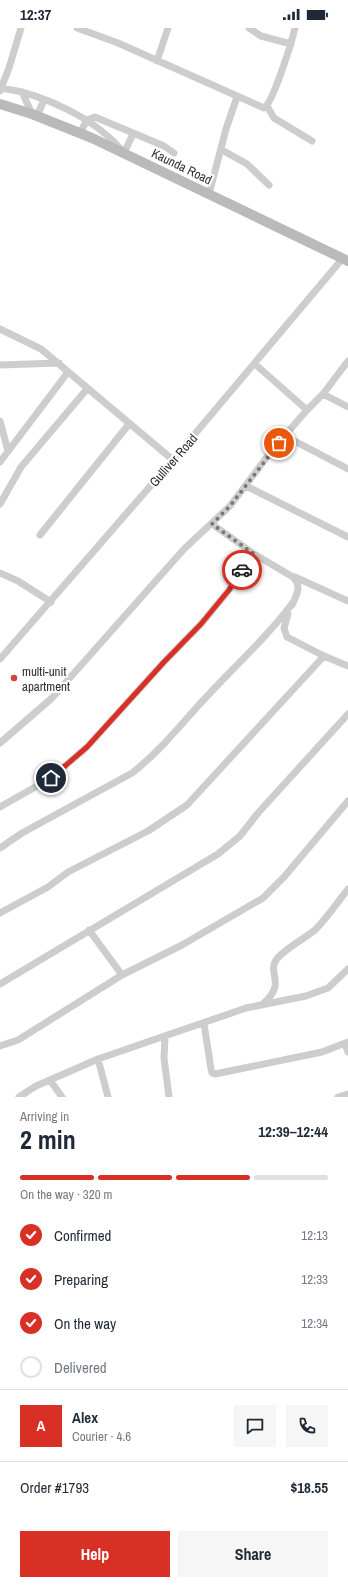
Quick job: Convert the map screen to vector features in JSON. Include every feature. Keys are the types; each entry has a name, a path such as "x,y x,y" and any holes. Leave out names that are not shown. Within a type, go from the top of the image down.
{"main road":[{"name":"Kaunda Road","path":"0,104 35,115 80,133 346,260"}],"street":[{"path":"21,28 1,89 22,92 74,113 87,120 115,141 124,153"},
{"path":"77,28 102,36 261,107 267,106"},
{"path":"158,61 168,28"},
{"path":"248,28 261,36 291,44"},
{"path":"267,106 291,44 295,28"},
{"path":"22,92 35,115 44,100"},
{"path":"209,194 222,150 226,129 237,97"},
{"path":"267,106 274,118 312,141"},
{"path":"80,133 87,120 95,117 132,134 164,146 174,153"},
{"path":"124,153 125,147 132,134"},
{"path":"222,150 247,164 269,185"},
{"name":"Gulliver Road","path":"0,659 346,260"},
{"path":"0,329 42,349 173,460"},
{"path":"0,744 52,698 184,549 230,506 263,461 307,410 323,394 348,361"},
{"path":"0,365 59,364"},
{"path":"255,364 307,410"},
{"path":"0,462 68,372"},
{"path":"0,504 21,467 87,388"},
{"path":"323,394 348,407"},
{"path":"0,421 8,451"},
{"path":"40,535 129,424"},
{"path":"285,436 348,469"},
{"path":"246,486 348,537"},
{"path":"212,524 254,554 293,577 348,601"},
{"path":"0,808 51,778 87,747 164,662 201,624 229,590 254,554"},
{"path":"0,573 18,581 51,602"},
{"path":"293,577 297,581 299,588 285,623 285,633 287,637 324,656 348,666"},
{"path":"0,848 22,833 132,773 145,763 159,750 210,692 270,633 294,601"},
{"path":"0,913 48,887 68,872 148,831 187,805 324,656"},
{"path":"0,984 218,854 240,836 258,813 348,714"},
{"path":"0,1046 18,1040 122,975 182,945 263,898 284,877 348,801"},
{"path":"263,1004 274,992 276,982 274,968 277,959 315,929 348,889"},
{"path":"89,930 122,975"},
{"path":"19,1097 36,1086 98,1059 263,1004 306,996 328,988 348,969"},
{"path":"204,1024 210,1069 212,1073 215,1074 301,1057 346,1043 348,1052"},
{"path":"165,1036 164,1058 169,1097"},
{"path":"98,1059 108,1097"},
{"path":"50,1080 62,1097"},
{"path":"338,1097 348,1094"}],"way so far":[{"path":"242,570 254,554 212,524 230,506 263,461 279,443"}],"place":[{"name":"multi-unit apartment","path":"14,678"}],"route":[{"path":"51,778 68,765 87,747 164,662 201,624 229,590 242,570"}]}
